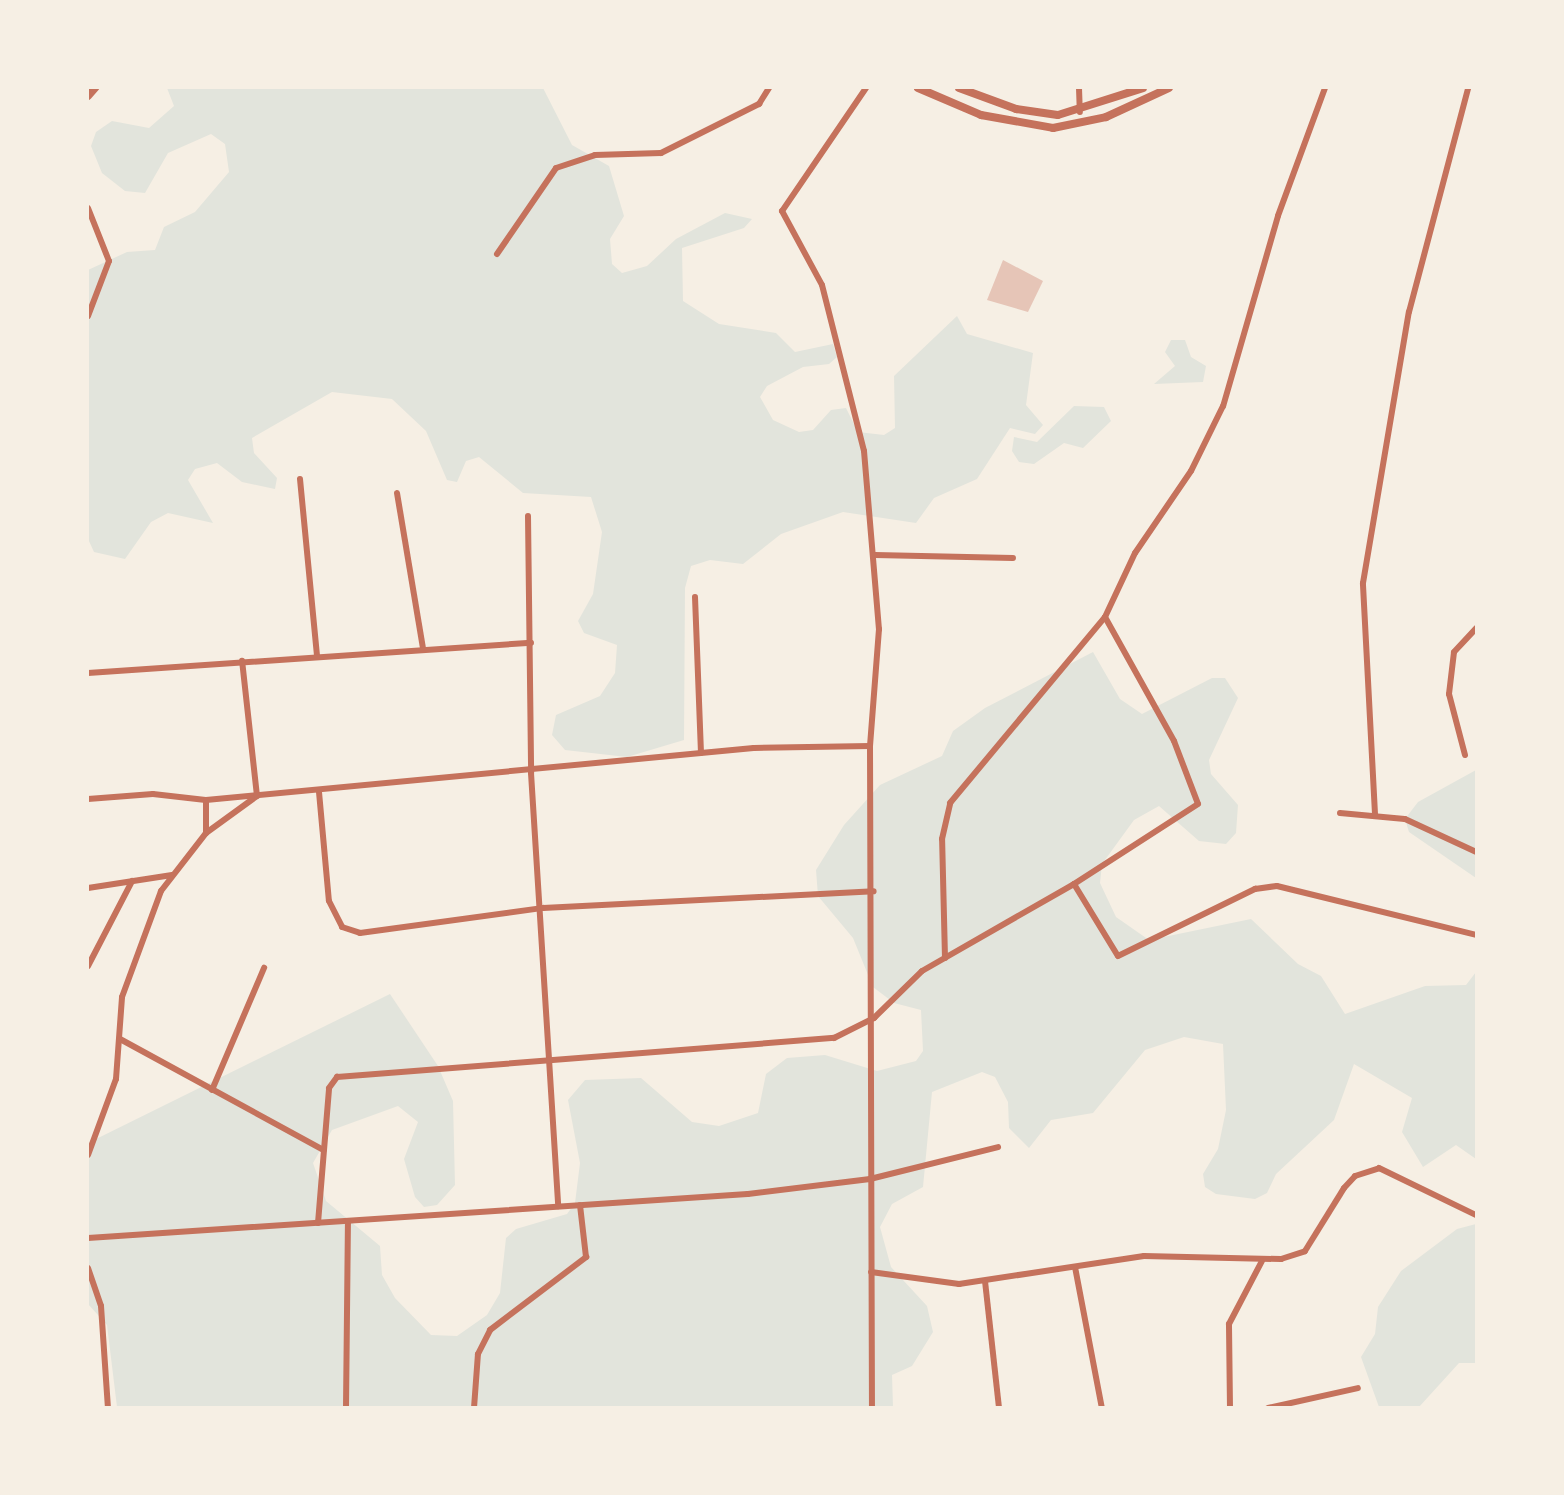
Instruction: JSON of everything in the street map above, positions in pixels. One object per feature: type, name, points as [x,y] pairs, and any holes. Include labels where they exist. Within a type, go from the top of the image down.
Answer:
[{"type":"street","points":[[88,96],[95,88]]},
{"type":"street","points":[[497,254],[556,168],[595,155],[661,153],[759,104],[769,88]]},
{"type":"street","points":[[866,88],[782,211],[822,285],[864,451],[875,555],[879,673],[870,747],[874,891],[870,1179],[872,1408]]},
{"type":"street","points":[[918,88],[981,115],[1053,128],[1105,117],[1168,88]]},
{"type":"street","points":[[959,88],[1016,109],[1080,113],[1143,88]]},
{"type":"street","points":[[1079,88],[1080,113]]},
{"type":"street","points":[[945,958],[942,839],[950,803],[1105,617],[1135,553],[1191,471],[1223,406],[1278,216],[1325,88]]},
{"type":"street","points":[[1375,814],[1363,583],[1409,312],[1468,88]]},
{"type":"street","points":[[88,208],[109,261],[88,316]]},
{"type":"street","points":[[300,479],[317,655]]},
{"type":"street","points":[[397,494],[423,648]]},
{"type":"street","points":[[528,516],[531,773],[543,908],[558,1206]]},
{"type":"street","points":[[875,555],[1013,558]]},
{"type":"street","points":[[695,597],[701,754]]},
{"type":"street","points":[[318,1223],[329,1088],[337,1077],[834,1038],[874,1018],[901,988],[945,958],[1074,884],[1198,804],[1174,741],[1105,617]]},
{"type":"street","points":[[1465,755],[1449,694],[1454,652],[1476,628]]},
{"type":"street","points":[[88,673],[317,655],[531,643]]},
{"type":"street","points":[[242,661],[257,796]]},
{"type":"street","points":[[88,799],[153,794],[206,800],[531,773],[701,754],[870,747]]},
{"type":"street","points":[[318,792],[329,901],[342,927],[360,933],[543,908],[874,891]]},
{"type":"street","points":[[88,1155],[116,1079],[130,972],[172,875],[206,833],[257,796]]},
{"type":"street","points":[[206,800],[206,833]]},
{"type":"street","points":[[1340,813],[1375,814],[1405,819],[1476,852]]},
{"type":"street","points":[[88,888],[172,875]]},
{"type":"street","points":[[88,965],[132,881]]},
{"type":"street","points":[[1074,884],[1118,956],[1255,889],[1277,886],[1476,935]]},
{"type":"street","points":[[212,1090],[264,968]]},
{"type":"street","points":[[120,1040],[324,1150]]},
{"type":"street","points":[[88,1238],[580,1205],[870,1179],[998,1147]]},
{"type":"street","points":[[871,1272],[946,1283],[985,1281],[1075,1267],[1192,1254],[1262,1261],[1305,1251],[1344,1188],[1368,1169],[1392,1171],[1476,1215]]},
{"type":"street","points":[[474,1408],[478,1354],[490,1330],[586,1257],[580,1205]]},
{"type":"street","points":[[346,1408],[348,1221]]},
{"type":"street","points":[[1230,1408],[1229,1324],[1262,1261]]},
{"type":"street","points":[[1075,1267],[1102,1408]]},
{"type":"street","points":[[88,1268],[101,1306],[108,1408]]},
{"type":"street","points":[[985,1281],[999,1408]]},
{"type":"street","points":[[1268,1408],[1358,1388]]},
{"type":"shaded area","points":[[167,88],[543,88],[572,145],[609,166],[624,216],[610,239],[612,264],[622,273],[647,266],[676,239],[725,213],[752,219],[744,228],[682,248],[683,301],[719,324],[776,333],[795,352],[833,344],[837,357],[829,364],[803,367],[767,386],[760,397],[773,420],[799,432],[813,430],[831,410],[846,408],[858,432],[884,435],[895,428],[894,376],[957,316],[967,334],[1033,353],[1026,405],[1043,425],[1035,434],[1010,428],[977,479],[934,498],[916,523],[843,512],[781,534],[743,564],[710,560],[691,566],[685,588],[684,740],[627,757],[565,750],[552,735],[556,715],[600,696],[615,673],[617,645],[584,633],[578,621],[593,594],[602,532],[591,497],[523,493],[479,457],[466,461],[457,482],[447,480],[426,431],[392,399],[332,392],[252,438],[254,453],[277,478],[275,489],[242,482],[217,463],[195,469],[188,480],[213,523],[168,513],[151,522],[125,559],[94,552],[88,539],[88,270],[127,252],[155,250],[164,227],[195,212],[229,172],[225,144],[211,134],[168,153],[145,193],[125,191],[102,173],[91,146],[96,132],[112,121],[149,128],[174,106]]},
{"type":"shaded area","points":[[1171,340],[1185,340],[1191,357],[1206,366],[1203,382],[1154,384],[1175,366],[1165,352]]},
{"type":"shaded area","points":[[1074,406],[1104,407],[1111,421],[1083,448],[1064,443],[1034,464],[1019,462],[1012,451],[1014,437],[1037,442]]},
{"type":"shaded area","points":[[1093,652],[1120,699],[1142,714],[1212,678],[1225,678],[1238,698],[1209,760],[1211,774],[1238,805],[1236,833],[1226,844],[1199,841],[1159,806],[1134,820],[1102,864],[1100,883],[1116,917],[1149,940],[1251,919],[1298,964],[1321,976],[1345,1014],[1425,986],[1466,985],[1476,972],[1476,1159],[1456,1145],[1423,1167],[1402,1132],[1412,1098],[1354,1064],[1334,1120],[1276,1174],[1267,1193],[1255,1199],[1216,1194],[1205,1187],[1203,1174],[1218,1149],[1226,1110],[1223,1044],[1184,1037],[1145,1050],[1093,1113],[1051,1120],[1029,1148],[1009,1128],[1008,1102],[995,1077],[982,1072],[932,1092],[923,1187],[892,1204],[880,1227],[891,1267],[927,1306],[933,1332],[912,1366],[892,1375],[893,1407],[117,1407],[107,1325],[88,1304],[88,1143],[390,994],[438,1066],[453,1101],[455,1185],[437,1205],[424,1207],[415,1197],[404,1159],[418,1122],[398,1106],[332,1130],[313,1163],[326,1201],[380,1246],[382,1275],[395,1298],[431,1335],[457,1336],[487,1315],[500,1293],[506,1238],[516,1229],[567,1214],[575,1203],[580,1163],[568,1100],[585,1080],[641,1078],[692,1122],[719,1126],[758,1113],[766,1074],[787,1058],[825,1055],[877,1071],[916,1061],[923,1051],[921,1010],[894,1003],[873,987],[853,938],[818,896],[816,870],[844,825],[880,785],[942,756],[953,731],[985,708]]},
{"type":"shaded area","points":[[1476,770],[1476,878],[1409,832],[1405,819],[1418,802]]},
{"type":"shaded area","points":[[1476,1224],[1476,1363],[1459,1363],[1419,1407],[1379,1407],[1361,1357],[1375,1334],[1378,1307],[1401,1271],[1457,1229]]},
{"type":"building","points":[[1003,260],[1043,281],[1028,312],[987,300]]}]
